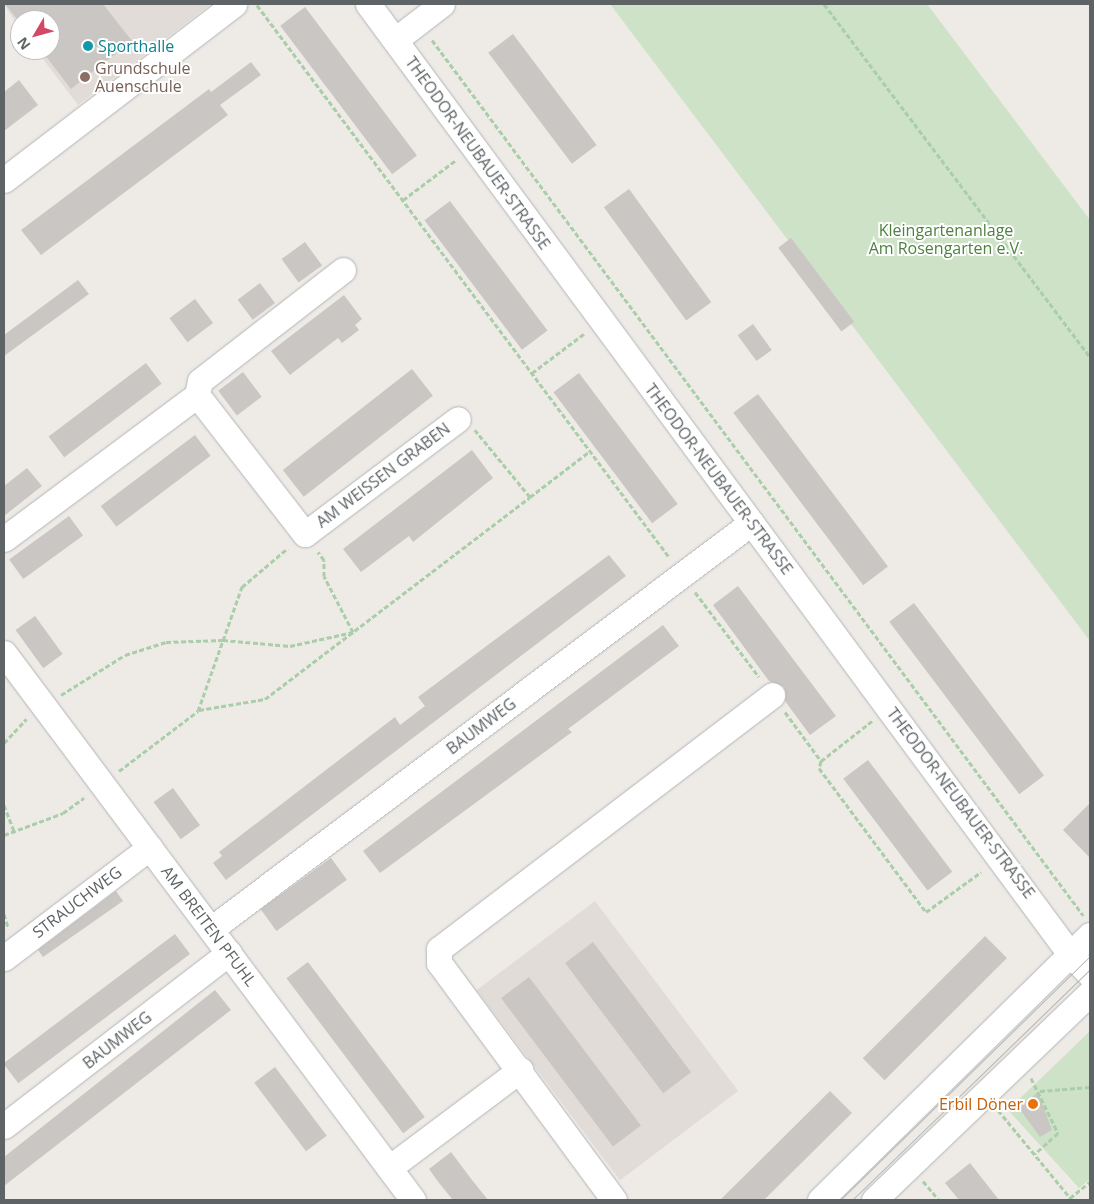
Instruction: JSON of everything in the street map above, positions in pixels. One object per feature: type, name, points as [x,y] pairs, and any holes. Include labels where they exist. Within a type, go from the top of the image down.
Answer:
[{"type":"street","points":[[4,180],[234,4]]},
{"type":"street","name":"THEODOR-NEUBAUER-STRASSE","points":[[368,4],[750,523],[1002,857],[1070,954],[1090,975]]},
{"type":"street","points":[[395,40],[442,4]]},
{"type":"street","points":[[4,539],[197,395],[200,381],[343,270]]},
{"type":"street","name":"AM WEISSEN GRABEN","points":[[197,395],[305,534],[458,418]]},
{"type":"street","name":"BAUMWEG","points":[[212,929],[750,523]]},
{"type":"street","name":"AM BREITEN PFUHL","points":[[6,661],[42,702],[413,1200]]},
{"type":"street","points":[[614,1200],[520,1070],[439,963],[439,949],[772,695]]},
{"type":"street","name":"STRAUCHWEG","points":[[4,958],[150,847]]},
{"type":"street","points":[[820,1200],[1090,934]]},
{"type":"street","name":"BAUMWEG","points":[[4,1126],[229,953]]},
{"type":"street","points":[[874,1200],[1090,993]]},
{"type":"street","points":[[389,1168],[520,1070]]},
{"type":"path","points":[[256,4],[821,761]]},
{"type":"path","points":[[824,4],[1090,357]]},
{"type":"path","points":[[418,21],[498,132],[1090,923]]},
{"type":"path","points":[[403,200],[473,146],[498,132]]},
{"type":"path","points":[[532,373],[586,332]]},
{"type":"path","points":[[458,418],[473,428],[530,497]]},
{"type":"path","points":[[4,834],[64,813],[198,710],[265,699],[590,451]]},
{"type":"path","points":[[198,710],[242,587],[305,534],[324,560],[324,576],[353,632]]},
{"type":"path","points":[[4,743],[42,702],[57,698],[125,655],[166,642],[223,640],[290,646],[353,632]]},
{"type":"path","points":[[890,707],[821,761],[819,768],[926,912],[1002,857]]},
{"type":"path","points":[[4,805],[14,831]]},
{"type":"path","points":[[1019,1060],[1040,1091],[1058,1133],[1035,1154]]},
{"type":"path","points":[[1040,1091],[1090,1087]]},
{"type":"path","points":[[984,1093],[1072,1199],[1090,1182]]},
{"type":"shaded area","name":"Grundschule Auenschule","points":[[4,4],[211,4],[78,105],[44,60],[60,60],[60,10],[10,10],[10,13]]},
{"type":"shaded area","points":[[595,901],[738,1091],[620,1180],[477,990]]},
{"type":"green space","name":"Kleingartenanlage Am Rosengarten e.V.","points":[[610,4],[927,4],[1090,220],[1090,641]]},
{"type":"green space","points":[[1090,1031],[1090,1179],[1079,1188],[1008,1110]]},
{"type":"building","name":"Sporthalle","points":[[5,4],[103,4],[132,41],[71,89],[49,60],[60,60],[60,10],[10,10]]},
{"type":"building","points":[[305,7],[417,156],[392,174],[280,26]]},
{"type":"building","points":[[513,34],[597,145],[572,164],[488,53]]},
{"type":"building","points":[[251,62],[261,75],[220,105],[228,115],[41,255],[21,230],[209,89],[211,92]]},
{"type":"building","points":[[19,80],[38,105],[4,131],[4,92]]},
{"type":"building","points":[[629,189],[711,302],[686,320],[604,207]]},
{"type":"building","points":[[450,201],[547,330],[522,350],[424,220]]},
{"type":"building","points":[[791,238],[854,322],[841,331],[778,248]]},
{"type":"building","points":[[305,242],[322,265],[299,283],[282,259]]},
{"type":"building","points":[[78,280],[89,294],[4,356],[4,335]]},
{"type":"building","points":[[260,283],[275,303],[253,320],[238,300]]},
{"type":"building","points":[[344,295],[362,319],[355,325],[359,330],[342,343],[338,338],[290,375],[271,351]]},
{"type":"building","points":[[195,299],[213,323],[187,342],[169,318]]},
{"type":"building","points":[[753,324],[772,350],[756,361],[738,335]]},
{"type":"building","points":[[146,363],[162,384],[64,457],[49,436]]},
{"type":"building","points":[[412,369],[433,396],[304,497],[283,470]]},
{"type":"building","points":[[243,372],[262,397],[237,415],[218,391]]},
{"type":"building","points":[[579,373],[678,504],[652,523],[553,392]]},
{"type":"building","points":[[758,394],[888,567],[863,585],[733,413]]},
{"type":"building","points":[[195,435],[211,456],[116,527],[101,506]]},
{"type":"building","points":[[472,450],[493,478],[413,542],[409,536],[361,572],[343,549]]},
{"type":"building","points":[[27,468],[42,486],[4,516],[4,486]]},
{"type":"building","points":[[69,516],[83,535],[23,579],[9,559]]},
{"type":"building","points":[[609,555],[626,576],[226,880],[213,863],[222,856],[219,852],[395,717],[400,725],[425,706],[418,697]]},
{"type":"building","points":[[738,586],[836,716],[810,735],[785,701],[784,687],[769,681],[713,605]]},
{"type":"building","points":[[914,603],[1044,776],[1019,794],[889,622]]},
{"type":"building","points":[[35,616],[63,654],[43,668],[16,630]]},
{"type":"building","points":[[663,625],[679,646],[568,729],[572,732],[380,873],[363,851]]},
{"type":"building","points":[[868,760],[952,872],[927,890],[843,779]]},
{"type":"building","points":[[173,788],[200,825],[181,839],[154,802]]},
{"type":"building","points":[[1090,803],[1090,858],[1063,830]]},
{"type":"building","points":[[331,858],[347,880],[276,931],[261,909]]},
{"type":"building","points":[[116,891],[123,901],[43,957],[38,950]]},
{"type":"building","points":[[175,934],[190,954],[18,1083],[4,1063]]},
{"type":"building","points":[[985,936],[1007,958],[885,1080],[863,1058]]},
{"type":"building","points":[[593,942],[691,1072],[663,1093],[565,963]]},
{"type":"building","points":[[308,962],[425,1117],[403,1133],[286,978]]},
{"type":"building","points":[[529,977],[641,1126],[613,1147],[501,998]]},
{"type":"building","points":[[215,990],[231,1010],[4,1186],[4,1157]]},
{"type":"building","points":[[275,1067],[327,1136],[306,1151],[254,1083]]},
{"type":"building","points":[[830,1091],[852,1113],[764,1200],[720,1200]]},
{"type":"building","points":[[1038,1092],[1052,1130],[1040,1137],[1019,1108]]},
{"type":"building","points":[[451,1152],[488,1200],[453,1200],[439,1183],[429,1169]]},
{"type":"building","points":[[970,1163],[999,1200],[959,1200],[945,1183]]},
{"type":"tram line","points":[[840,1200],[1090,956]]},
{"type":"tram line","points":[[852,1200],[1090,969]]},
{"type":"place","name":"Sporthalle","points":[[88,46]]},
{"type":"place","name":"Grundschule Auenschule","points":[[85,77]]},
{"type":"place","name":"Erbil Döner","points":[[1033,1104]]}]
